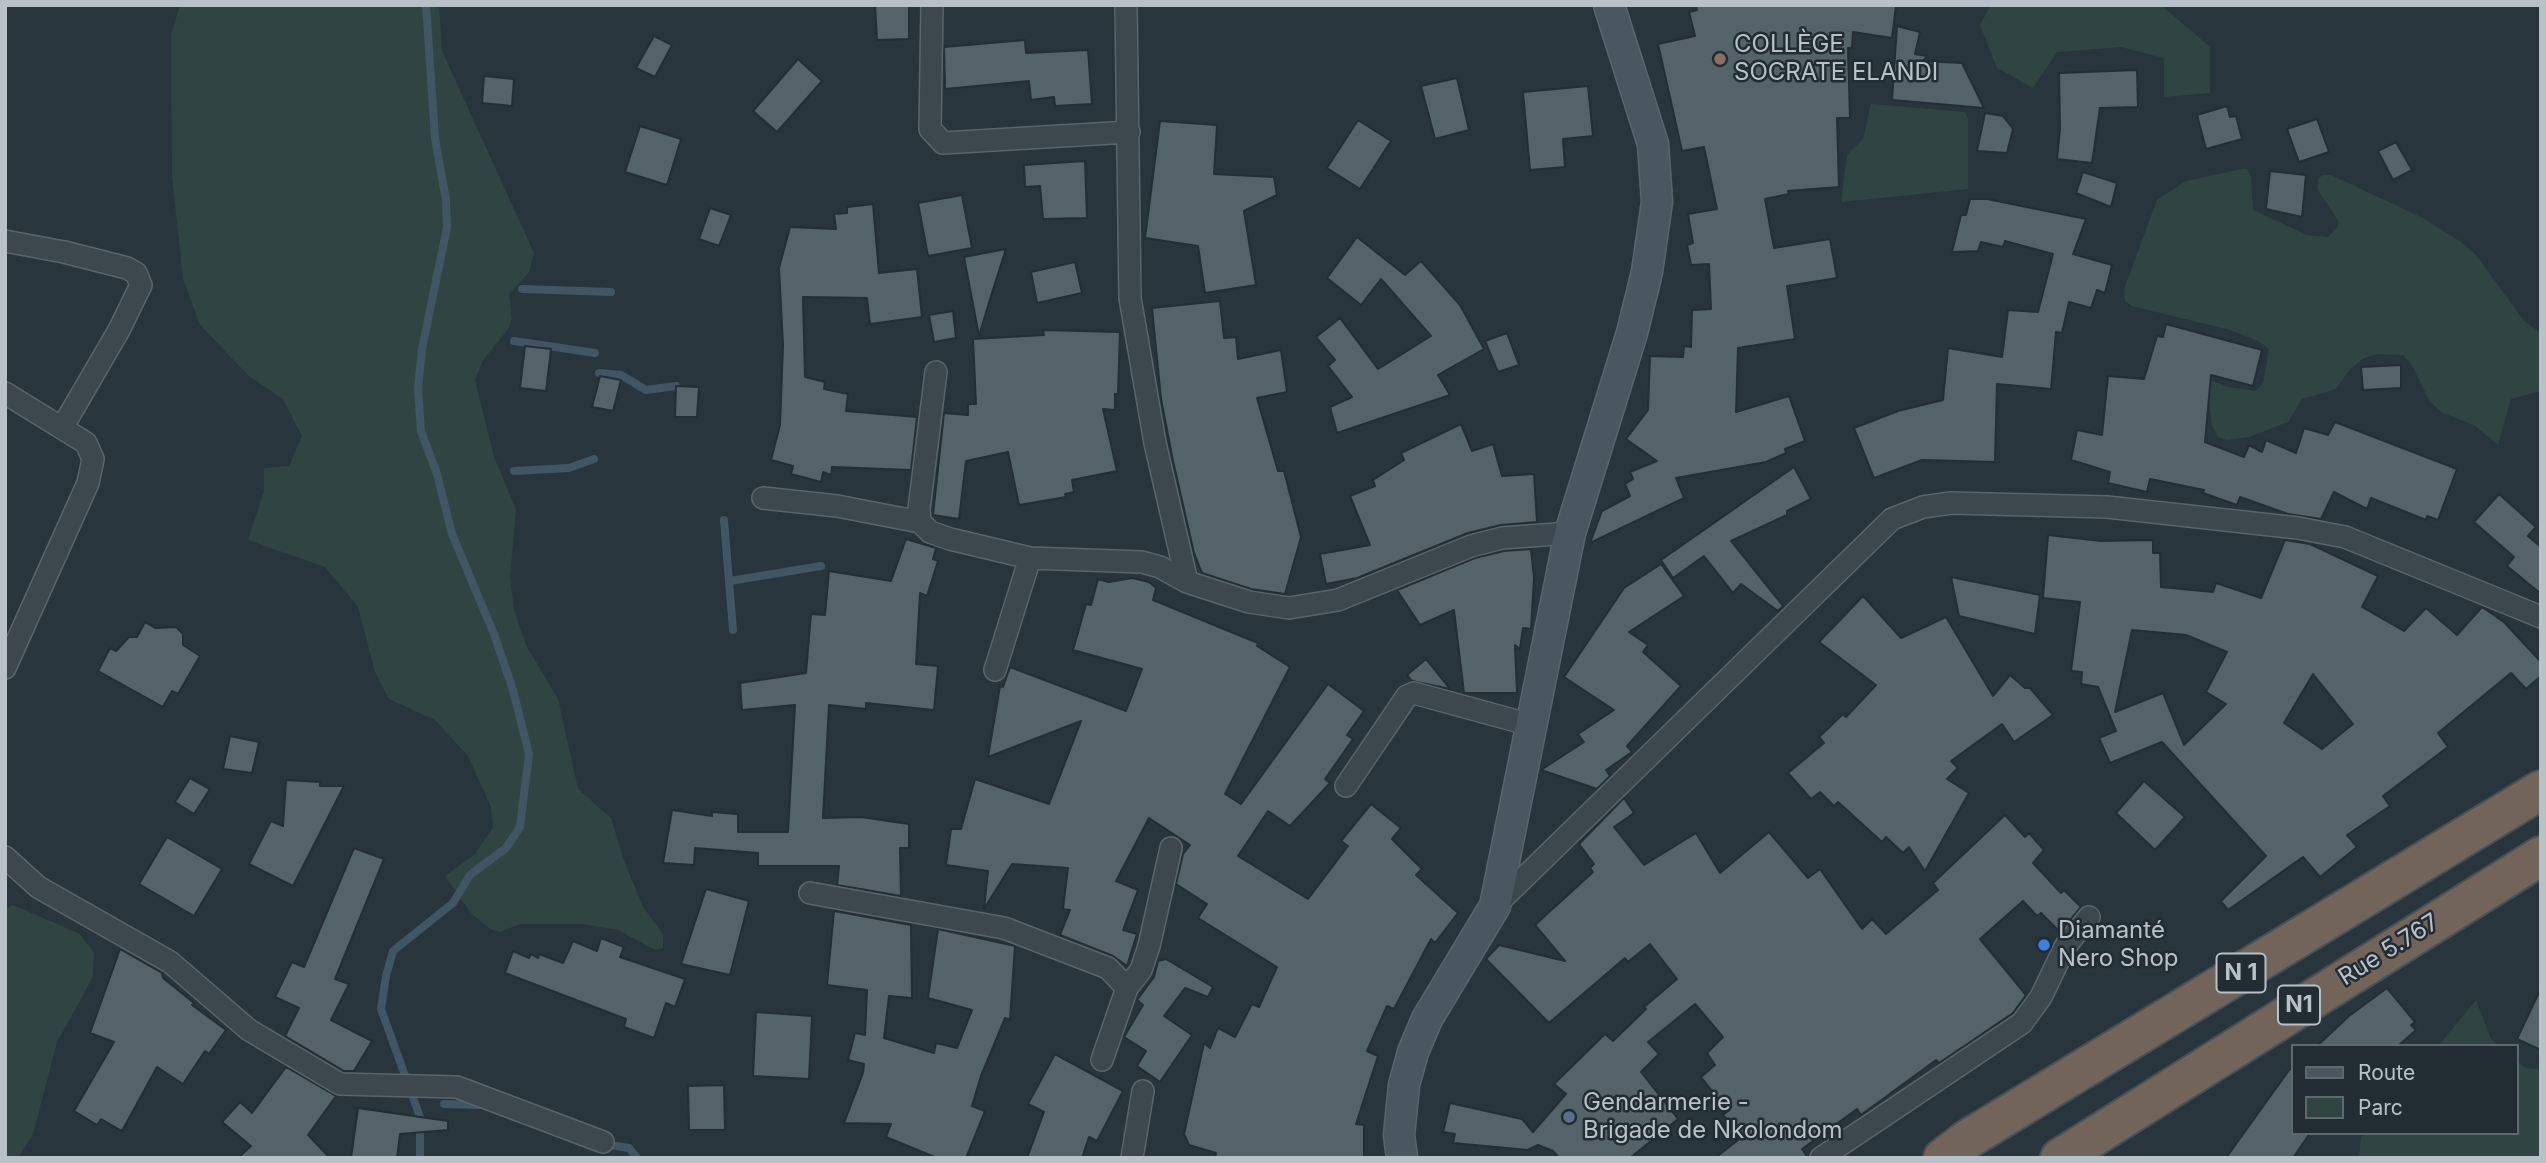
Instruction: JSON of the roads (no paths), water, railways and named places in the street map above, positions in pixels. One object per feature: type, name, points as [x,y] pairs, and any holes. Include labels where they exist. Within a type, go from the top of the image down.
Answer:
[{"type":"highway","name":"N 1","points":[[1943,1158],[1968,1139],[2541,790]]},
{"type":"highway","name":"Rue 5.767","points":[[2060,1158],[2258,1031],[2541,856]]},
{"type":"main road","points":[[1402,1158],[1399,1135],[1404,1085],[1413,1052],[1427,1018],[1495,906],[1570,533],[1632,334],[1647,272],[1657,202],[1653,144],[1609,5]]},
{"type":"street","points":[[932,5],[930,129],[943,142],[953,144],[1129,132]]},
{"type":"street","points":[[1126,5],[1130,298],[1155,443],[1187,582]]},
{"type":"street","points":[[5,241],[127,268],[136,273],[141,285],[119,330],[62,428]]},
{"type":"street","points":[[920,522],[919,509],[936,372]]},
{"type":"street","points":[[5,393],[86,443],[93,458],[91,471],[5,668]]},
{"type":"street","points":[[763,498],[837,506],[920,522],[930,532],[950,540],[1030,558],[1142,562],[1160,567],[1187,582],[1249,602],[1289,608],[1338,600],[1471,546],[1502,538],[1570,533]]},
{"type":"street","points":[[1495,906],[1892,519],[1923,507],[1951,503],[2107,507],[2298,528],[2346,537],[2541,617]]},
{"type":"street","points":[[995,670],[1030,558]]},
{"type":"street","points":[[1346,786],[1407,696],[1414,693],[1531,725]]},
{"type":"street","points":[[1102,1060],[1127,988],[1141,970],[1149,946],[1171,848]]},
{"type":"street","points":[[5,857],[38,887],[170,962],[249,1030],[340,1084],[440,1085],[475,1092],[603,1142]]},
{"type":"street","points":[[810,894],[1004,928],[1108,968],[1127,988]]},
{"type":"street","points":[[1821,1158],[2022,1023],[2041,997],[2065,947],[2089,917]]},
{"type":"street","points":[[1132,1158],[1143,1091]]},
{"type":"waterway","points":[[420,1158],[420,1117],[381,1009],[386,976],[393,951],[453,903],[470,875],[506,848],[520,827],[529,754],[513,690],[494,634],[452,534],[437,474],[421,431],[418,389],[422,349],[447,227],[446,200],[435,138],[426,5]]},
{"type":"waterway","points":[[522,289],[611,292]]},
{"type":"waterway","points":[[514,341],[595,353]]},
{"type":"waterway","points":[[599,373],[621,375],[646,390],[676,386]]},
{"type":"waterway","points":[[514,471],[569,468],[594,459]]},
{"type":"waterway","points":[[724,520],[733,630]]},
{"type":"waterway","points":[[730,581],[821,566]]},
{"type":"waterway","points":[[444,1104],[479,1105]]},
{"type":"waterway","points":[[603,1144],[629,1148],[637,1158]]},
{"type":"place","name":"COLLÈGE SOCRATE ELANDI","points":[[1720,59]]},
{"type":"place","name":"Diamanté Nero Shop","points":[[2044,945]]},
{"type":"place","name":"Gendarmerie - Brigade de Nkolondom","points":[[1569,1117]]}]
